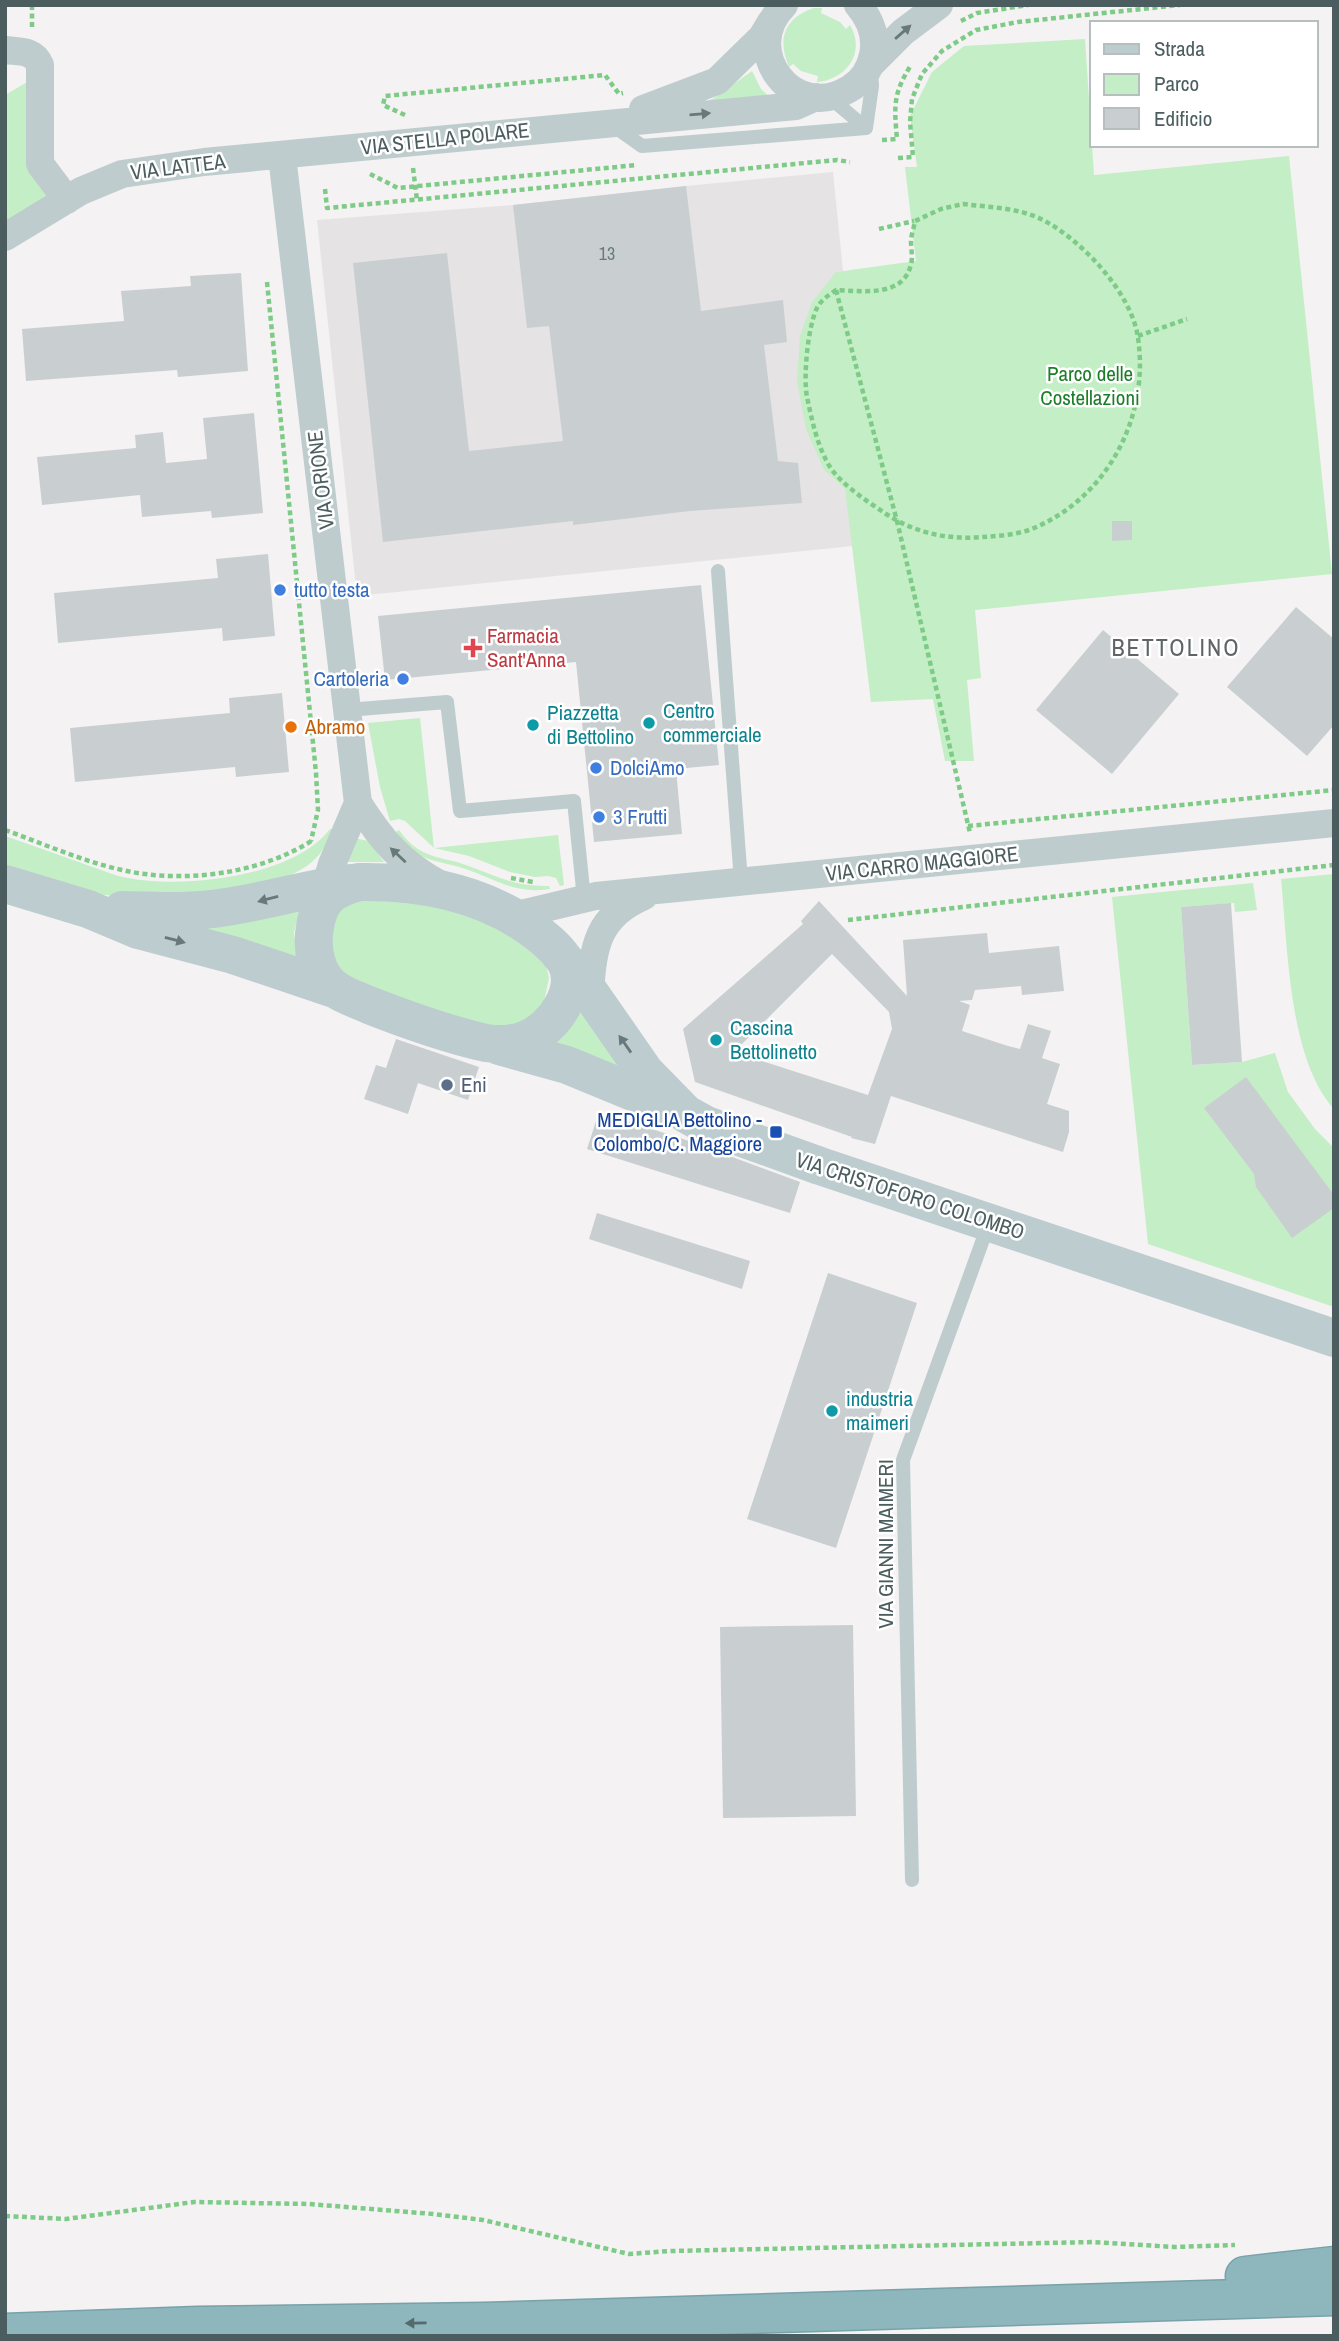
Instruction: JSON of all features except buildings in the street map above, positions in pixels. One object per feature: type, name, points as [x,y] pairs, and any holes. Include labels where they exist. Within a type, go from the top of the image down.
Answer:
[{"type":"highway","points":[[484,2322],[645,2302],[756,2293],[1084,2286],[1240,2276],[1334,2266]]},
{"type":"highway","points":[[5,2333],[198,2326],[484,2322],[1334,2296]]},
{"type":"main road","name":"VIA CRISTOFORO COLOMBO","points":[[334,892],[401,883],[453,891],[475,898],[512,916],[549,942],[578,972],[645,1072],[685,1115],[733,1136],[1334,1338]]},
{"type":"main road","points":[[5,884],[88,909],[138,930],[233,955],[345,994],[497,1054],[547,1058],[590,1073],[685,1115]]},
{"type":"main road","points":[[88,909],[195,911],[334,892]]},
{"type":"main road","points":[[334,892],[313,936],[317,963],[323,976],[345,994]]},
{"type":"main road","points":[[497,1054],[514,1043],[536,1035],[560,1010],[578,972]]},
{"type":"street","points":[[858,5],[866,14],[873,30],[875,47],[871,64]]},
{"type":"street","points":[[871,64],[903,32],[939,5]]},
{"type":"street","points":[[780,9],[770,25],[767,39],[772,66],[790,88],[802,94],[823,97]]},
{"type":"street","name":"VIA STELLA POLARE","points":[[608,122],[717,81],[762,37],[780,9]]},
{"type":"street","points":[[5,50],[31,53],[37,57],[41,74],[40,164],[67,200]]},
{"type":"street","name":"VIA STELLA POLARE","points":[[282,156],[608,122],[796,106],[853,87],[862,79],[871,64]]},
{"type":"street","name":"VIA LATTEA","points":[[5,237],[81,191],[122,174],[204,162],[282,156]]},
{"type":"street","name":"VIA ORIONE","points":[[282,156],[358,803]]},
{"type":"street","points":[[334,892],[348,829],[358,803]]},
{"type":"street","points":[[358,803],[380,838],[415,871],[453,891]]},
{"type":"street","name":"VIA CARRO MAGGIORE","points":[[512,916],[584,898],[1334,823]]},
{"type":"street","points":[[578,972],[618,909],[654,891]]},
{"type":"lane","points":[[866,128],[872,86],[871,64]]},
{"type":"lane","points":[[823,97],[866,128]]},
{"type":"lane","points":[[608,122],[642,146],[866,128]]},
{"type":"lane","points":[[718,571],[741,882]]},
{"type":"lane","points":[[348,710],[447,702],[460,811],[574,801],[584,898]]},
{"type":"lane","points":[[345,994],[384,1015],[397,1033]]},
{"type":"lane","name":"VIA GIANNI MAIMERI","points":[[912,1880],[903,1460],[989,1222]]},
{"type":"path","points":[[898,158],[913,157],[910,122],[912,99],[922,74],[942,51],[976,30],[1018,22],[1180,5]]},
{"type":"path","points":[[407,122],[407,116],[383,105],[385,96],[605,75],[619,93],[630,93]]},
{"type":"path","points":[[325,189],[327,208],[837,160],[850,162]]},
{"type":"path","points":[[412,161],[417,200]]},
{"type":"path","points":[[879,229],[915,221],[941,209],[963,204],[1040,218],[1077,243],[1107,273],[1125,304],[1138,336],[1140,368],[1127,434],[1115,458],[1097,483],[1075,504],[1053,519],[1027,531],[1001,536],[949,537],[897,521],[859,495],[830,467],[814,430],[806,391],[805,359],[816,309],[836,290],[892,288],[906,276],[911,265],[911,240],[915,221]]},
{"type":"path","points":[[267,280],[317,773],[318,810],[310,841]]},
{"type":"path","points":[[836,290],[897,521],[976,859]]},
{"type":"path","points":[[1138,336],[1187,319]]},
{"type":"path","points":[[968,826],[1334,790]]},
{"type":"path","points":[[5,831],[110,867],[162,876],[207,874],[250,867],[271,861],[330,828],[342,826],[348,829]]},
{"type":"path","points":[[848,920],[1334,866]]},
{"type":"path","points":[[503,876],[546,885],[551,908]]},
{"type":"path","points":[[5,2216],[66,2219],[194,2202],[309,2204],[483,2220],[629,2254],[670,2250],[1093,2242],[1174,2247],[1244,2245]]},
{"type":"shaded area","points":[[833,172],[843,271],[836,272],[824,470],[845,489],[853,546],[357,596],[317,220],[513,205]]},
{"type":"green space","points":[[822,8],[821,13],[840,22],[846,29],[850,25],[856,45],[851,62],[845,70],[828,80],[817,82],[818,76],[801,71],[793,64],[789,67],[784,47],[786,31],[790,24],[804,12]]},
{"type":"green space","name":"Parco delle Costellazioni","points":[[1085,39],[1090,147],[1092,147],[1094,175],[1289,156],[1332,574],[975,610],[981,678],[967,680],[974,761],[945,761],[933,699],[871,702],[845,489],[824,470],[806,429],[797,381],[800,336],[812,302],[836,272],[916,261],[905,167],[917,167],[910,116],[932,72],[964,46]]},
{"type":"green space","points":[[752,71],[761,89],[775,102],[689,110],[714,98]]},
{"type":"green space","points":[[41,74],[40,164],[67,200],[5,237],[5,95]]},
{"type":"green space","points":[[420,718],[434,848],[405,821],[390,821],[380,787],[368,723]]},
{"type":"green space","points":[[330,829],[334,829],[320,854],[296,872],[247,888],[218,892],[161,897],[115,896],[73,889],[5,871],[5,836],[123,877],[178,882],[207,880],[236,876],[291,858],[313,845]]},
{"type":"green space","points":[[399,830],[412,845],[438,858],[513,882],[549,886],[550,889],[518,888],[425,858],[406,845],[396,832]]},
{"type":"green space","points":[[558,835],[564,885],[560,886],[556,878],[510,872],[469,856],[434,848]]},
{"type":"green space","points":[[353,838],[369,841],[384,862],[342,862]]},
{"type":"green space","points":[[1334,874],[1334,1109],[1319,1087],[1307,1061],[1299,1031],[1289,968],[1281,879]]},
{"type":"green space","points":[[1253,883],[1257,910],[1235,912],[1234,903],[1181,907],[1192,1065],[1242,1062],[1275,1053],[1288,1092],[1315,1129],[1334,1148],[1334,1307],[1148,1244],[1112,897]]},
{"type":"green space","points":[[392,894],[496,922],[546,965],[549,978],[544,1002],[525,1021],[495,1026],[444,1016],[342,973],[329,954],[333,917],[341,905]]},
{"type":"green space","points":[[302,904],[294,932],[297,960],[188,928]]},
{"type":"green space","points":[[578,1003],[632,1071],[552,1045]]},
{"type":"place","name":"tutto testa","points":[[280,590]]},
{"type":"place","name":"Farmacia Sant'Anna","points":[[473,648]]},
{"type":"place","name":"Cartoleria","points":[[403,679]]},
{"type":"place","name":"Centro commerciale","points":[[649,723]]},
{"type":"place","name":"Piazzetta di Bettolino","points":[[533,725]]},
{"type":"place","name":"Abramo","points":[[291,727]]},
{"type":"place","name":"DolciAmo","points":[[596,768]]},
{"type":"place","name":"3 Frutti","points":[[599,817]]},
{"type":"place","name":"Cascina Bettolinetto","points":[[716,1040]]},
{"type":"place","name":"Eni","points":[[447,1085]]},
{"type":"place","name":"MEDIGLIA Bettolino - Colombo/C. Maggiore","points":[[776,1132]]},
{"type":"place","name":"industria maimeri","points":[[832,1411]]},
{"type":"district","name":"BETTOLINO","points":[[1176,648]]}]
